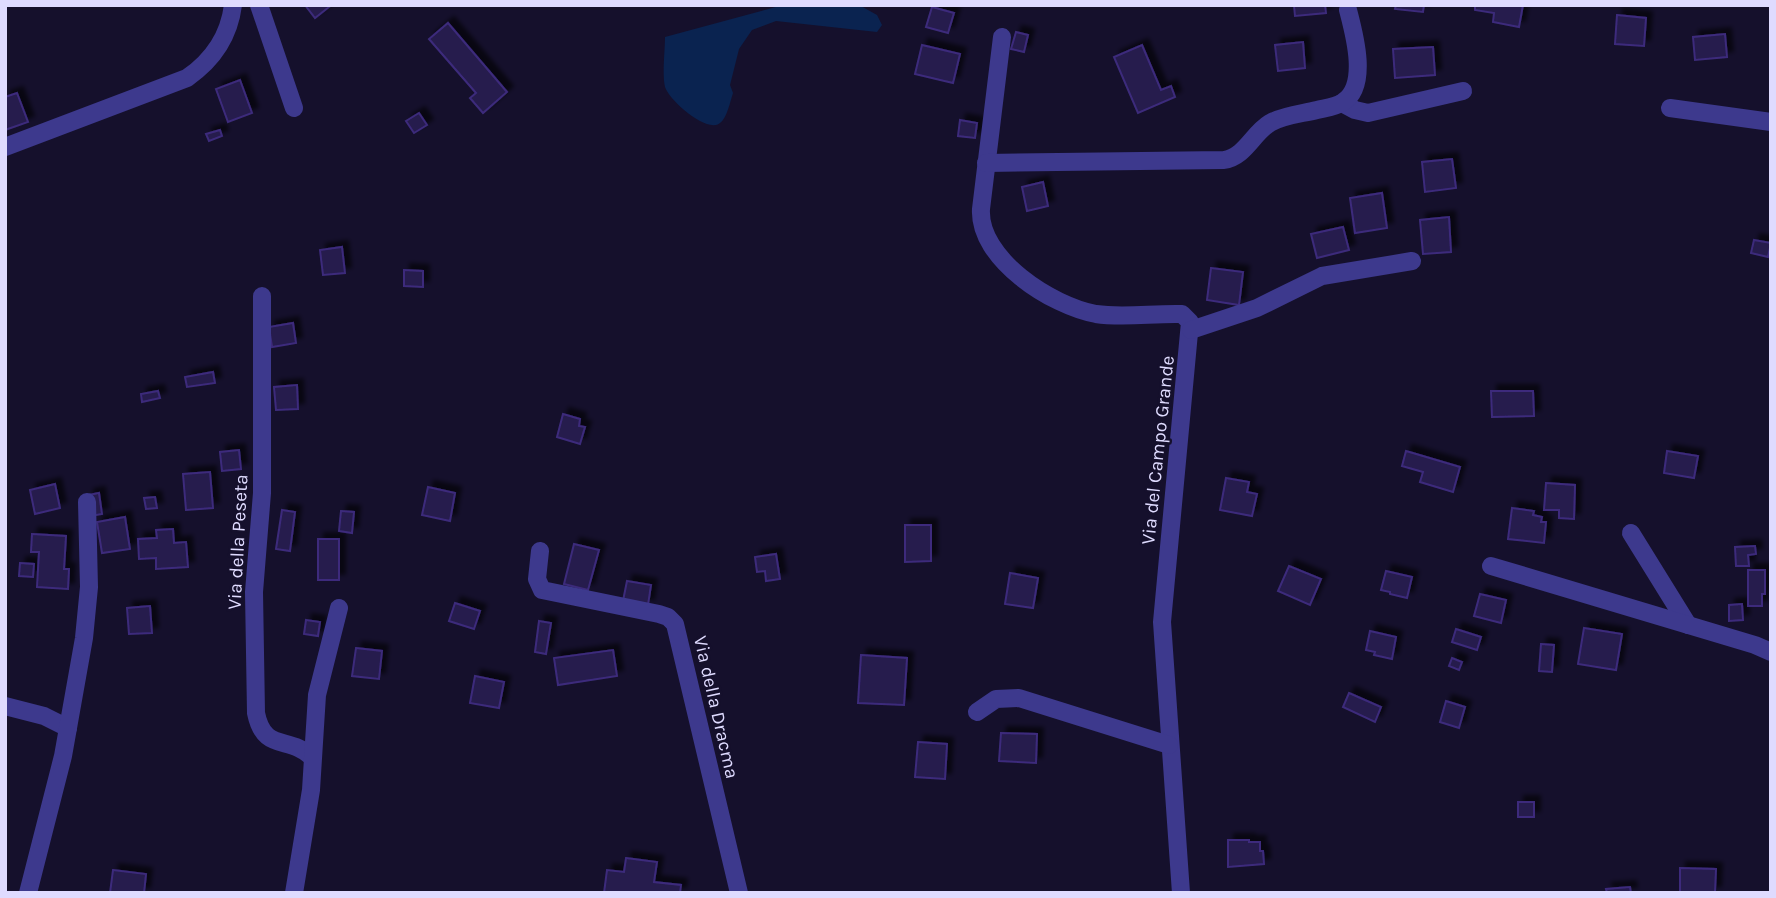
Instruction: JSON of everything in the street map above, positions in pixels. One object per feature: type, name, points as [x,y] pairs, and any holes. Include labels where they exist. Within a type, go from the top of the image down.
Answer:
[{"type":"street","points":[[5,147],[187,78],[206,64],[219,47],[230,21],[233,5]]},
{"type":"street","points":[[259,5],[294,108]]},
{"type":"street","points":[[986,163],[1224,160],[1239,155],[1255,136],[1273,122],[1342,103],[1353,89],[1357,51],[1348,9]]},
{"type":"street","points":[[1002,37],[981,209],[982,229],[997,253],[1026,280],[1050,296],[1077,310],[1101,315],[1182,314],[1188,318],[1191,330],[1257,308],[1322,276],[1412,261]]},
{"type":"street","points":[[1342,103],[1368,113],[1463,91]]},
{"type":"street","points":[[1670,108],[1771,122]]},
{"type":"street","name":"Via della Peseta","points":[[262,296],[262,493],[254,585],[256,713],[265,736],[300,748],[312,757]]},
{"type":"street","name":"Via del Campo Grande","points":[[1181,893],[1162,615],[1191,330]]},
{"type":"street","points":[[28,893],[68,728],[87,612],[87,502]]},
{"type":"street","points":[[1631,533],[1688,625]]},
{"type":"street","name":"Via della Dracma","points":[[540,551],[537,579],[542,590],[659,614],[675,624],[739,893]]},
{"type":"street","points":[[1490,566],[1771,652]]},
{"type":"street","points":[[294,893],[311,790],[317,695],[338,608]]},
{"type":"street","points":[[977,712],[996,699],[1018,698],[1169,745]]},
{"type":"street","points":[[5,706],[44,716],[68,728]]},
{"type":"water","points":[[783,5],[859,5],[877,15],[882,25],[877,32],[776,21],[752,30],[739,49],[730,85],[733,93],[720,123],[706,124],[673,100],[664,82],[665,37]]},
{"type":"building","points":[[305,5],[327,5],[329,7],[315,18]]},
{"type":"building","points":[[1294,5],[1325,5],[1326,13],[1295,16]]},
{"type":"building","points":[[1396,5],[1424,5],[1423,12],[1395,9]]},
{"type":"building","points":[[1475,5],[1523,5],[1519,27],[1493,22],[1494,13],[1475,10]]},
{"type":"building","points":[[932,7],[954,13],[948,33],[926,27]]},
{"type":"building","points":[[1617,15],[1646,18],[1644,46],[1615,44]]},
{"type":"building","points":[[448,23],[507,92],[483,113],[470,98],[476,93],[429,39]]},
{"type":"building","points":[[1016,32],[1028,35],[1024,52],[1011,49]]},
{"type":"building","points":[[1725,34],[1727,57],[1695,60],[1693,37]]},
{"type":"building","points":[[1303,42],[1305,68],[1278,71],[1275,45]]},
{"type":"building","points":[[922,45],[960,54],[953,83],[915,74]]},
{"type":"building","points":[[1142,45],[1161,90],[1171,86],[1175,97],[1138,113],[1114,57]]},
{"type":"building","points":[[1433,47],[1435,75],[1395,78],[1393,49]]},
{"type":"building","points":[[240,80],[252,113],[228,122],[216,89]]},
{"type":"building","points":[[17,93],[28,122],[5,130],[5,97]]},
{"type":"building","points":[[419,113],[427,125],[414,133],[406,121]]},
{"type":"building","points":[[960,120],[977,123],[975,138],[958,136]]},
{"type":"building","points":[[220,130],[222,136],[209,141],[206,134]]},
{"type":"building","points":[[1452,159],[1456,188],[1425,192],[1422,162]]},
{"type":"building","points":[[1043,182],[1048,206],[1027,211],[1022,187]]},
{"type":"building","points":[[1382,193],[1387,228],[1355,233],[1350,198]]},
{"type":"building","points":[[1449,217],[1451,252],[1423,254],[1420,220]]},
{"type":"building","points":[[1343,227],[1349,250],[1317,258],[1311,234]]},
{"type":"building","points":[[1754,240],[1771,243],[1768,257],[1751,253]]},
{"type":"building","points":[[342,247],[345,273],[323,275],[320,250]]},
{"type":"building","points":[[1211,268],[1243,272],[1239,305],[1207,300]]},
{"type":"building","points":[[404,270],[423,271],[423,287],[404,286]]},
{"type":"building","points":[[293,323],[296,343],[272,347],[269,327]]},
{"type":"building","points":[[213,372],[215,383],[187,387],[185,377]]},
{"type":"building","points":[[297,385],[298,409],[276,410],[274,387]]},
{"type":"building","points":[[158,391],[160,398],[142,402],[141,394]]},
{"type":"building","points":[[1491,391],[1533,391],[1534,416],[1492,417]]},
{"type":"building","points":[[563,414],[580,419],[579,426],[585,427],[580,444],[557,437]]},
{"type":"building","points":[[239,450],[241,469],[222,471],[220,452]]},
{"type":"building","points":[[1406,451],[1460,467],[1453,492],[1420,482],[1423,472],[1402,466]]},
{"type":"building","points":[[1667,451],[1698,456],[1694,478],[1664,473]]},
{"type":"building","points":[[210,472],[213,508],[186,510],[183,474]]},
{"type":"building","points":[[1226,478],[1249,482],[1247,492],[1257,494],[1252,516],[1220,510]]},
{"type":"building","points":[[1546,483],[1575,485],[1574,519],[1559,518],[1559,510],[1544,510]]},
{"type":"building","points":[[55,484],[60,508],[35,514],[30,490]]},
{"type":"building","points":[[428,487],[455,493],[450,521],[422,515]]},
{"type":"building","points":[[99,493],[102,514],[90,516],[88,495]]},
{"type":"building","points":[[155,497],[157,508],[146,509],[144,498]]},
{"type":"building","points":[[1512,508],[1534,511],[1533,515],[1542,517],[1541,522],[1546,522],[1544,543],[1508,539]]},
{"type":"building","points":[[282,510],[295,512],[290,551],[276,549]]},
{"type":"building","points":[[341,511],[354,512],[352,533],[339,531]]},
{"type":"building","points":[[125,517],[130,549],[102,553],[97,522]]},
{"type":"building","points":[[905,525],[931,525],[931,561],[905,562]]},
{"type":"building","points":[[173,529],[174,543],[186,542],[188,567],[156,569],[156,558],[139,559],[138,539],[157,538],[156,530]]},
{"type":"building","points":[[32,534],[66,536],[64,569],[69,569],[68,589],[37,587],[39,552],[31,552]]},
{"type":"building","points":[[318,539],[339,539],[339,580],[318,580]]},
{"type":"building","points":[[574,544],[599,550],[588,590],[564,584]]},
{"type":"building","points":[[1755,546],[1756,554],[1748,555],[1749,566],[1736,566],[1735,547]]},
{"type":"building","points":[[776,554],[780,579],[766,581],[765,571],[757,572],[755,557]]},
{"type":"building","points":[[20,563],[34,564],[33,577],[19,576]]},
{"type":"building","points":[[1289,566],[1321,579],[1310,605],[1278,591]]},
{"type":"building","points":[[1748,570],[1765,570],[1762,606],[1748,606]]},
{"type":"building","points":[[1386,571],[1412,577],[1407,598],[1381,590]]},
{"type":"building","points":[[1010,573],[1038,578],[1033,608],[1005,604]]},
{"type":"building","points":[[627,581],[651,585],[648,605],[623,601]]},
{"type":"building","points":[[1480,594],[1506,600],[1501,623],[1474,616]]},
{"type":"building","points":[[455,603],[480,611],[474,629],[449,621]]},
{"type":"building","points":[[1742,604],[1743,620],[1729,621],[1729,605]]},
{"type":"building","points":[[150,606],[152,633],[129,634],[127,608]]},
{"type":"building","points":[[306,620],[320,622],[318,636],[304,634]]},
{"type":"building","points":[[539,621],[551,623],[546,654],[535,652]]},
{"type":"building","points":[[1584,628],[1622,634],[1616,670],[1578,664]]},
{"type":"building","points":[[1456,629],[1481,637],[1477,650],[1452,642]]},
{"type":"building","points":[[1370,631],[1396,637],[1392,659],[1374,655],[1375,652],[1366,650]]},
{"type":"building","points":[[1541,644],[1554,645],[1552,672],[1539,671]]},
{"type":"building","points":[[356,648],[382,651],[379,679],[352,676]]},
{"type":"building","points":[[613,650],[617,676],[558,685],[554,658]]},
{"type":"building","points":[[861,655],[907,658],[904,705],[858,703]]},
{"type":"building","points":[[1452,658],[1462,662],[1459,670],[1449,666]]},
{"type":"building","points":[[475,676],[504,682],[499,708],[470,703]]},
{"type":"building","points":[[1349,693],[1381,707],[1375,722],[1343,707]]},
{"type":"building","points":[[1446,701],[1465,707],[1459,728],[1440,722]]},
{"type":"building","points":[[1001,733],[1037,734],[1036,763],[999,761]]},
{"type":"building","points":[[918,742],[947,744],[945,779],[915,777]]},
{"type":"building","points":[[1518,802],[1534,802],[1534,817],[1518,817]]},
{"type":"building","points":[[1228,840],[1260,842],[1264,864],[1228,867]]},
{"type":"building","points":[[626,858],[657,862],[654,882],[681,885],[680,893],[604,893],[607,870],[624,872]]},
{"type":"building","points":[[1680,868],[1716,869],[1715,892],[1680,892]]},
{"type":"building","points":[[113,870],[146,874],[144,893],[110,893]]},
{"type":"building","points":[[1630,887],[1631,893],[1607,893],[1606,889]]}]
